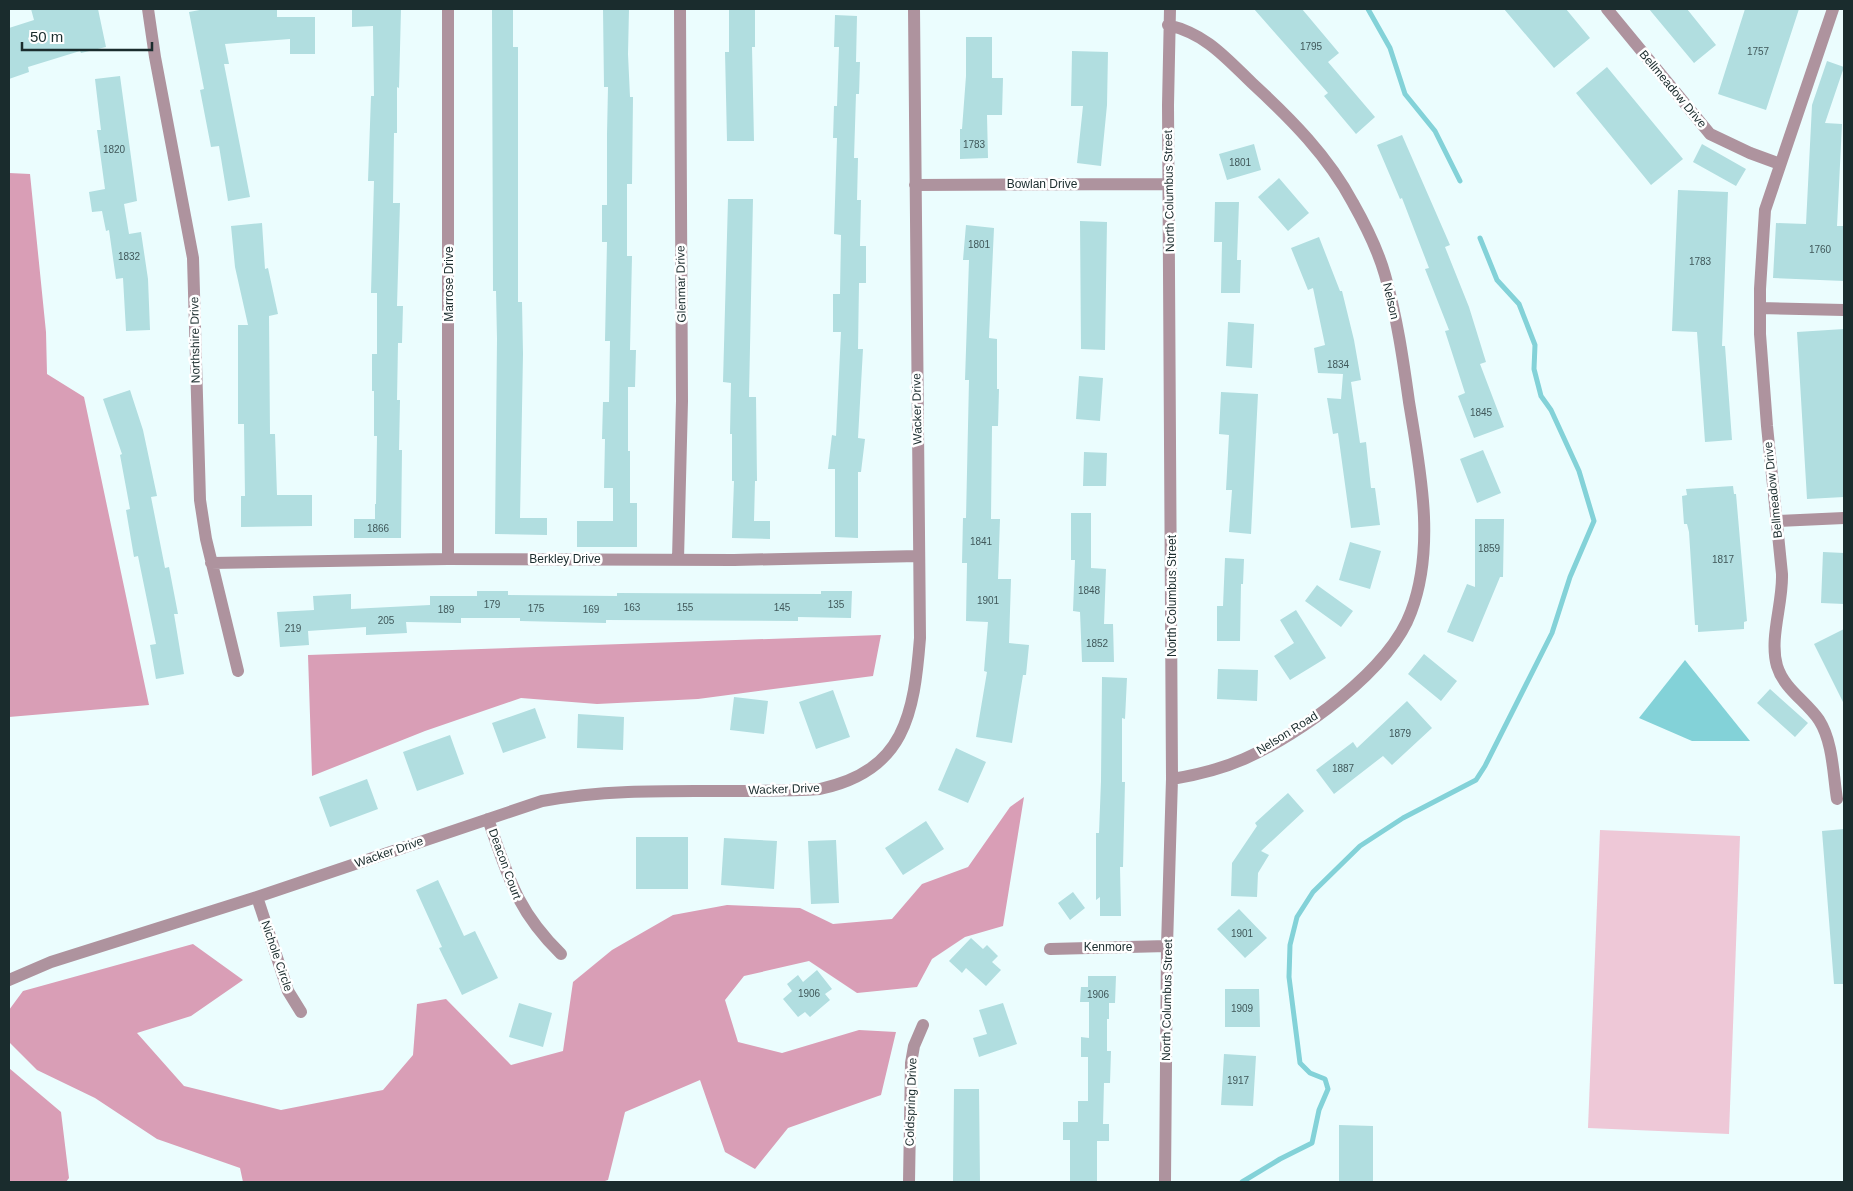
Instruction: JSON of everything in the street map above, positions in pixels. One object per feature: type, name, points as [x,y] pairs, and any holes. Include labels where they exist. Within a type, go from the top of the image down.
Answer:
[{"type":"street","name":"Northshire Drive","points":[[148,9],[155,57],[193,258],[200,500],[211,563],[238,671]]},
{"type":"street","name":"Marrose Drive","points":[[448,9],[448,559]]},
{"type":"street","name":"Glenmar Drive","points":[[678,559],[682,401],[680,9]]},
{"type":"street","name":"Wacker Drive","points":[[9,980],[51,962],[257,897],[542,801],[568,796],[619,792],[820,789],[844,784],[866,773],[885,757],[900,735],[910,712],[916,688],[920,638],[914,9]]},
{"type":"street","name":"North Columbus Street","points":[[1165,1180],[1167,946],[1172,779],[1168,25],[1170,9]]},
{"type":"street","name":"Bellmeadow Drive","points":[[1607,9],[1710,134],[1750,153],[1780,164]]},
{"type":"street","name":"Bellmeadow Drive","points":[[1833,9],[1765,210],[1760,308],[1767,426],[1782,591],[1774,653],[1784,680],[1820,721],[1831,759],[1837,799]]},
{"type":"street","name":"Nelson","points":[[1168,25],[1190,30],[1210,44],[1308,137],[1336,173],[1353,202],[1372,240],[1385,273],[1402,350],[1418,462],[1424,538],[1419,584],[1411,613],[1400,636],[1385,657]]},
{"type":"street","name":"Bowlan Drive","points":[[915,185],[1170,184]]},
{"type":"street","points":[[1760,308],[1844,310]]},
{"type":"street","points":[[1776,521],[1844,518]]},
{"type":"street","name":"Berkley Drive","points":[[211,563],[448,559],[734,560],[918,556]]},
{"type":"street","name":"Nelson Road","points":[[1172,779],[1219,769],[1265,749],[1308,722],[1385,657]]},
{"type":"street","name":"Deacon Court","points":[[488,819],[519,902],[534,925],[561,954]]},
{"type":"street","name":"Nichole Circle","points":[[257,897],[288,991],[301,1012]]},
{"type":"street","name":"Kenmore","points":[[1050,949],[1167,946]]},
{"type":"street","name":"Coldspring Drive","points":[[909,1182],[911,1063],[914,1046],[923,1024]]},
{"type":"shaded area","points":[[9,173],[30,174],[46,332],[47,374],[84,397],[149,705],[9,717]]},
{"type":"shaded area","points":[[881,635],[873,676],[698,699],[597,704],[521,698],[425,731],[312,776],[308,655]]},
{"type":"shaded area","points":[[1024,797],[1003,926],[965,937],[932,959],[917,987],[857,993],[809,961],[744,976],[725,1000],[738,1042],[782,1053],[859,1030],[896,1032],[881,1095],[788,1128],[755,1169],[725,1152],[700,1080],[625,1112],[608,1180],[602,1182],[243,1182],[240,1168],[157,1139],[95,1098],[37,1070],[9,1042],[9,1010],[23,991],[193,944],[243,980],[191,1016],[137,1033],[184,1086],[281,1110],[383,1090],[413,1055],[417,1004],[446,999],[511,1065],[563,1051],[573,982],[612,950],[673,915],[727,905],[800,908],[833,924],[892,919],[922,884],[968,867],[1010,807]]},
{"type":"shaded area","points":[[1600,830],[1740,836],[1729,1134],[1588,1128]]},
{"type":"shaded area","points":[[9,1068],[61,1112],[69,1178],[66,1182],[9,1182]]},
{"type":"water","points":[[1685,660],[1750,741],[1692,741],[1639,718]]},
{"type":"building","points":[[31,9],[98,9],[106,47],[81,53],[80,51],[28,67],[29,72],[9,79],[9,28],[34,20]]},
{"type":"building","points":[[205,9],[277,9],[277,17],[315,17],[315,54],[290,54],[290,39],[225,44],[229,64],[224,64],[250,197],[228,201],[219,146],[211,147],[200,90],[204,89],[189,12]]},
{"type":"building","points":[[352,9],[401,9],[397,133],[394,133],[393,203],[400,203],[397,306],[403,306],[402,343],[398,343],[397,400],[400,400],[399,450],[402,450],[401,538],[354,538],[354,519],[375,519],[377,436],[374,436],[372,354],[377,354],[377,293],[371,293],[374,181],[368,181],[371,96],[374,96],[373,26],[352,27]]},
{"type":"building","points":[[492,9],[513,9],[513,47],[518,47],[518,302],[522,302],[523,354],[520,518],[547,518],[547,535],[495,534],[497,339],[496,291],[493,291]]},
{"type":"building","points":[[603,9],[629,9],[628,54],[630,97],[633,97],[632,184],[627,184],[627,256],[632,256],[630,350],[636,350],[635,387],[628,387],[628,451],[630,451],[630,503],[637,503],[637,547],[577,547],[577,521],[613,521],[613,488],[604,488],[605,439],[602,439],[603,402],[609,402],[610,341],[605,341],[607,242],[602,242],[602,205],[607,205],[608,87],[604,87]]},
{"type":"building","points":[[729,9],[755,9],[755,47],[752,47],[754,141],[727,141],[725,52],[729,52]]},
{"type":"building","points":[[1254,9],[1302,9],[1339,53],[1328,62],[1375,117],[1356,134],[1324,96],[1328,93]]},
{"type":"building","points":[[1504,9],[1566,9],[1590,38],[1554,68]]},
{"type":"building","points":[[1649,9],[1687,9],[1716,45],[1694,63]]},
{"type":"building","points":[[1745,9],[1799,9],[1766,110],[1718,94]]},
{"type":"building","points":[[835,15],[857,16],[856,62],[860,62],[859,94],[856,94],[854,158],[858,158],[857,200],[861,200],[860,246],[866,246],[866,283],[859,283],[858,349],[863,349],[858,438],[865,439],[861,472],[858,472],[858,538],[835,537],[835,469],[828,469],[832,435],[836,436],[841,332],[833,332],[833,294],[840,294],[841,235],[834,234],[837,138],[833,138],[834,106],[837,106],[839,47],[834,47]]},
{"type":"building","points":[[966,37],[992,37],[992,78],[1003,78],[1002,115],[987,115],[988,158],[960,159],[960,129],[962,129],[966,76]]},
{"type":"building","points":[[1072,51],[1108,52],[1107,105],[1101,166],[1077,163],[1083,106],[1071,106]]},
{"type":"building","points":[[1827,61],[1844,67],[1825,123],[1842,124],[1837,226],[1844,226],[1844,281],[1773,278],[1776,223],[1806,224],[1812,105]]},
{"type":"building","points":[[1607,67],[1683,159],[1651,185],[1576,93]]},
{"type":"building","points":[[120,76],[137,201],[124,204],[129,234],[141,232],[148,279],[150,330],[126,331],[123,278],[116,279],[109,230],[106,231],[102,211],[92,212],[89,192],[105,189],[97,130],[101,130],[95,79]]},
{"type":"building","points":[[1402,135],[1450,245],[1445,247],[1469,307],[1486,362],[1480,364],[1504,427],[1474,438],[1458,396],[1465,393],[1445,331],[1449,330],[1425,269],[1429,268],[1402,198],[1400,199],[1377,145]]},
{"type":"building","points":[[1254,144],[1261,170],[1227,180],[1219,154]]},
{"type":"building","points":[[1702,144],[1746,169],[1736,186],[1693,162]]},
{"type":"building","points":[[1279,178],[1309,213],[1288,231],[1258,197]]},
{"type":"building","points":[[1678,190],[1728,192],[1722,346],[1725,346],[1732,440],[1705,442],[1697,332],[1672,331]]},
{"type":"building","points":[[728,199],[753,199],[749,397],[756,397],[757,481],[755,481],[754,521],[770,521],[770,539],[732,538],[734,481],[732,481],[732,434],[730,434],[731,383],[723,382]]},
{"type":"building","points":[[1215,202],[1239,202],[1237,260],[1241,260],[1240,293],[1221,293],[1222,242],[1214,242]]},
{"type":"building","points":[[1080,221],[1107,222],[1105,350],[1081,349]]},
{"type":"building","points":[[262,223],[265,269],[268,268],[278,314],[269,316],[270,434],[275,434],[277,495],[312,495],[312,526],[241,527],[241,496],[245,496],[244,424],[238,424],[238,325],[248,325],[235,267],[231,226]]},
{"type":"building","points":[[966,225],[994,228],[989,338],[997,339],[997,389],[999,389],[998,426],[992,426],[991,519],[1000,519],[998,579],[1011,579],[1009,643],[1029,645],[1026,675],[1023,675],[1012,743],[976,737],[987,672],[984,671],[988,622],[966,621],[967,563],[962,563],[963,518],[966,518],[969,380],[965,380],[969,260],[963,260]]},
{"type":"building","points":[[1319,237],[1340,291],[1342,291],[1354,340],[1361,380],[1351,382],[1360,443],[1366,442],[1371,488],[1375,488],[1380,525],[1351,528],[1338,433],[1333,434],[1327,398],[1341,399],[1343,374],[1318,373],[1314,348],[1325,345],[1313,288],[1308,290],[1291,248]]},
{"type":"building","points":[[1228,322],[1254,324],[1252,368],[1226,366]]},
{"type":"building","points":[[1844,329],[1844,497],[1807,499],[1797,332]]},
{"type":"building","points":[[1079,376],[1103,378],[1100,421],[1076,419]]},
{"type":"building","points":[[130,390],[143,430],[157,496],[151,497],[165,568],[169,567],[178,614],[174,614],[184,674],[156,679],[150,645],[156,644],[138,556],[134,557],[126,510],[130,509],[120,455],[122,454],[103,399]]},
{"type":"building","points":[[1221,392],[1258,394],[1251,534],[1229,532],[1232,490],[1226,490],[1229,435],[1219,434]]},
{"type":"building","points":[[1483,450],[1501,493],[1477,503],[1460,459]]},
{"type":"building","points":[[1084,452],[1107,453],[1106,486],[1083,486]]},
{"type":"building","points":[[1733,486],[1734,494],[1736,494],[1747,621],[1744,622],[1744,629],[1698,632],[1698,625],[1695,625],[1689,532],[1687,524],[1684,524],[1682,496],[1687,495],[1686,489]]},
{"type":"building","points":[[1071,513],[1091,513],[1091,568],[1106,569],[1104,624],[1113,624],[1114,662],[1082,662],[1080,612],[1073,611],[1075,560],[1071,560]]},
{"type":"building","points":[[1475,519],[1504,519],[1503,577],[1500,577],[1473,642],[1447,632],[1467,584],[1475,587]]},
{"type":"building","points":[[1350,542],[1381,551],[1370,589],[1339,580]]},
{"type":"building","points":[[1823,552],[1844,553],[1844,604],[1821,603]]},
{"type":"building","points":[[1225,558],[1244,559],[1243,584],[1241,584],[1240,641],[1217,641],[1217,606],[1223,606]]},
{"type":"building","points":[[1317,585],[1353,611],[1341,627],[1305,601]]},
{"type":"building","points":[[477,591],[508,591],[508,595],[617,596],[617,593],[821,594],[821,591],[852,591],[851,618],[798,617],[798,621],[606,620],[606,623],[520,621],[520,618],[461,618],[461,623],[406,622],[407,633],[366,635],[366,627],[308,631],[309,645],[280,647],[277,612],[314,610],[313,596],[351,594],[351,609],[430,605],[430,596],[477,596]]},
{"type":"building","points":[[1296,610],[1326,658],[1290,680],[1274,656],[1294,643],[1280,620]]},
{"type":"building","points":[[1844,629],[1844,704],[1814,644]]},
{"type":"building","points":[[1424,654],[1457,681],[1441,701],[1408,674]]},
{"type":"building","points":[[1218,669],[1258,670],[1257,701],[1217,699]]},
{"type":"building","points":[[1102,677],[1127,678],[1125,719],[1122,718],[1122,782],[1125,782],[1123,867],[1120,867],[1121,916],[1100,916],[1100,897],[1096,900],[1096,833],[1099,833],[1101,781]]},
{"type":"building","points":[[1770,689],[1808,723],[1795,737],[1757,703]]},
{"type":"building","points":[[833,690],[850,737],[816,749],[799,702]]},
{"type":"building","points":[[734,697],[768,701],[764,734],[730,730]]},
{"type":"building","points":[[1407,701],[1432,728],[1392,765],[1383,756],[1334,794],[1316,770],[1353,742],[1357,748]]},
{"type":"building","points":[[535,708],[546,738],[503,753],[492,723]]},
{"type":"building","points":[[578,714],[624,717],[623,750],[577,748]]},
{"type":"building","points":[[450,735],[464,774],[417,791],[403,752]]},
{"type":"building","points":[[956,748],[986,762],[968,803],[938,790]]},
{"type":"building","points":[[367,779],[378,809],[330,827],[319,797]]},
{"type":"building","points":[[1288,793],[1304,811],[1261,851],[1269,855],[1258,873],[1257,897],[1231,896],[1232,863],[1257,826],[1255,823]]},
{"type":"building","points":[[926,821],[944,849],[903,875],[885,848]]},
{"type":"building","points":[[1844,829],[1844,984],[1834,984],[1822,831]]},
{"type":"building","points":[[636,837],[688,837],[688,889],[636,889]]},
{"type":"building","points":[[724,838],[777,841],[774,889],[721,885]]},
{"type":"building","points":[[836,840],[839,903],[811,904],[808,841]]},
{"type":"building","points":[[438,880],[464,936],[475,931],[498,978],[462,995],[439,948],[442,947],[416,890]]},
{"type":"building","points":[[1073,892],[1085,908],[1070,920],[1058,903]]},
{"type":"building","points":[[1239,909],[1267,938],[1245,958],[1217,929]]},
{"type":"building","points":[[971,938],[983,949],[987,945],[998,956],[992,962],[1001,970],[986,986],[966,968],[962,973],[949,961]]},
{"type":"building","points":[[817,970],[832,989],[825,994],[830,1000],[810,1017],[805,1012],[798,1017],[783,999],[792,991],[787,984],[798,975],[803,982]]},
{"type":"building","points":[[1088,976],[1116,976],[1115,1003],[1109,1003],[1109,1019],[1107,1019],[1107,1051],[1111,1051],[1110,1083],[1104,1083],[1103,1124],[1109,1124],[1109,1141],[1097,1141],[1097,1182],[1070,1182],[1070,1140],[1063,1140],[1063,1122],[1078,1122],[1078,1101],[1088,1101],[1088,1057],[1081,1057],[1081,1037],[1089,1038],[1089,1002],[1080,1002],[1081,987],[1088,987]]},
{"type":"building","points":[[1225,989],[1259,989],[1260,1027],[1225,1027]]},
{"type":"building","points":[[519,1003],[552,1013],[543,1047],[509,1037]]},
{"type":"building","points":[[1003,1003],[1017,1044],[979,1057],[973,1038],[987,1034],[979,1010]]},
{"type":"building","points":[[1224,1054],[1256,1056],[1253,1106],[1221,1105]]},
{"type":"building","points":[[954,1089],[979,1089],[980,1182],[953,1182]]},
{"type":"building","points":[[1339,1125],[1373,1126],[1373,1182],[1339,1182]]},
{"type":"waterway","points":[[1368,9],[1390,48],[1405,94],[1435,131],[1460,181]]},
{"type":"waterway","points":[[1242,1182],[1280,1159],[1312,1143],[1319,1110],[1328,1089],[1325,1079],[1310,1073],[1300,1063],[1289,977],[1290,945],[1297,917],[1313,892],[1360,846],[1403,818],[1476,780],[1485,766],[1552,633],[1570,577],[1594,521],[1579,471],[1551,410],[1541,396],[1534,369],[1535,345],[1519,304],[1497,280],[1480,238]]}]
